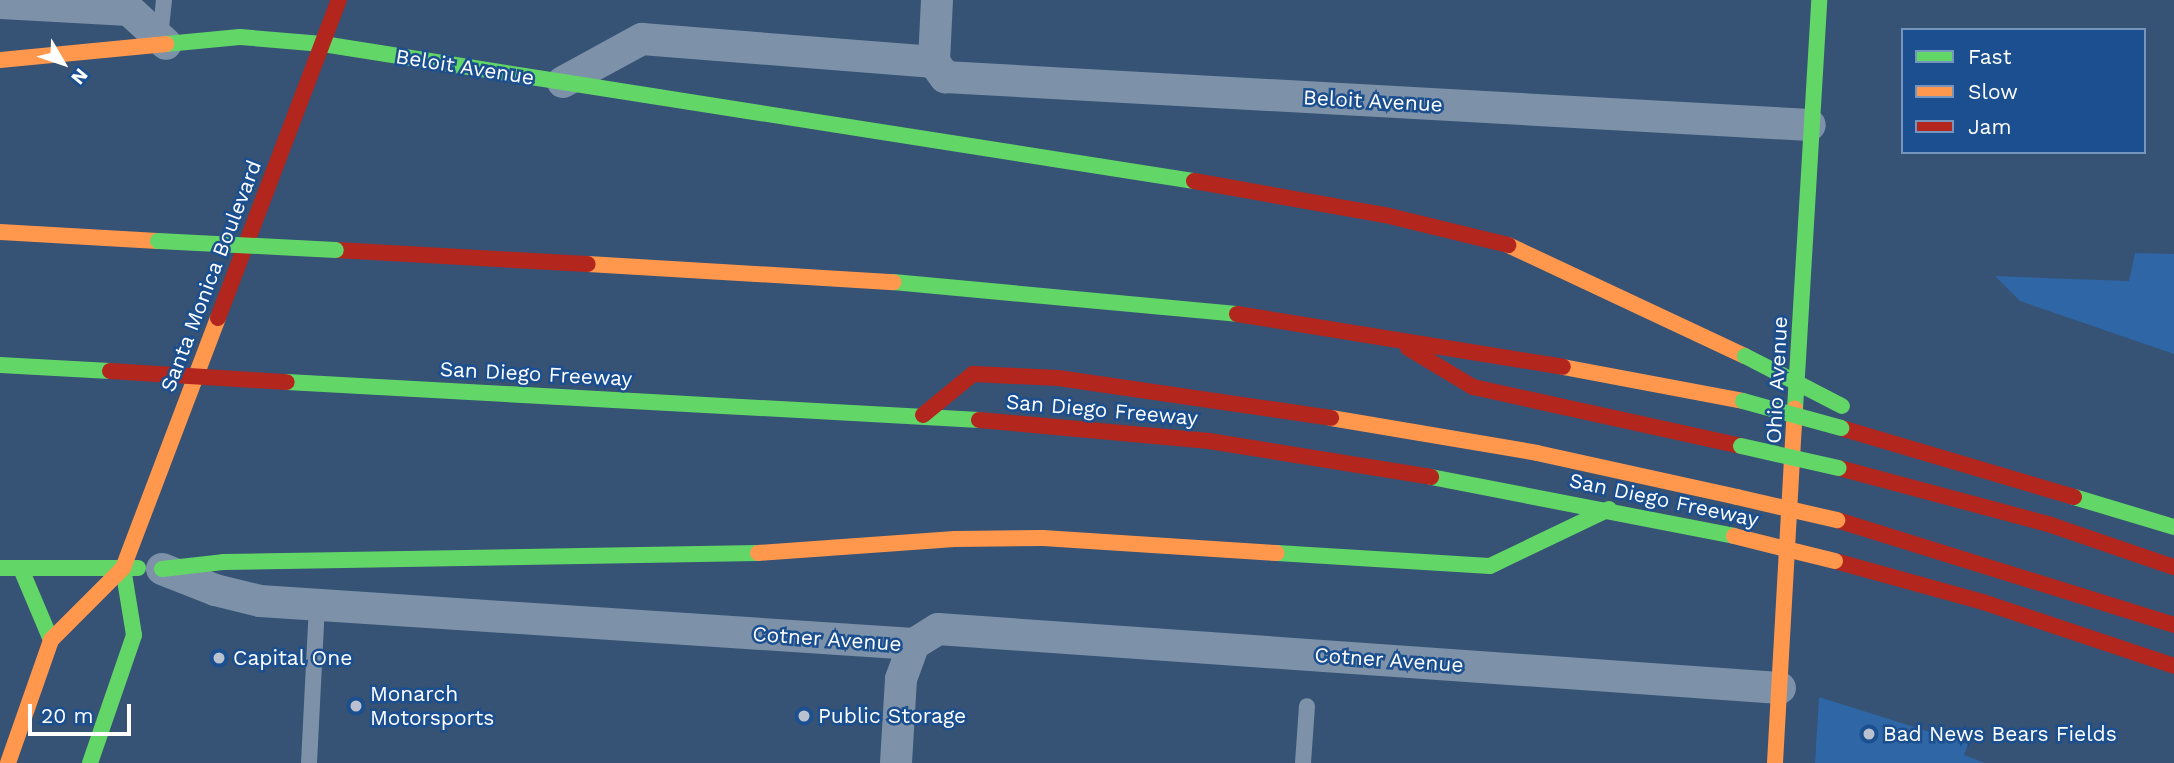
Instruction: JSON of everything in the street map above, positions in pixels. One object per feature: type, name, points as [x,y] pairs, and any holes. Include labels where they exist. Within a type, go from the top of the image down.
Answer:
[{"type":"main road","name":"Santa Monica Boulevard","points":[[8,763],[51,640],[123,568],[339,0]]},
{"type":"main road","name":"Ohio Avenue","points":[[1775,763],[1819,0]]},
{"type":"main road","name":"Beloit Avenue","points":[[0,60],[163,41],[240,37],[323,44],[563,82]]},
{"type":"main road","points":[[563,82],[1157,174],[1398,218],[1513,246],[1745,356],[1842,406],[1899,444]]},
{"type":"main road","points":[[0,232],[1004,290],[1203,309],[1392,338],[1743,401],[1899,444],[2174,527]]},
{"type":"main road","points":[[1392,338],[1473,387],[1839,468],[2051,525],[2174,567]]},
{"type":"main road","name":"San Diego Freeway","points":[[0,365],[923,415],[1333,457],[1609,509],[1835,561],[1983,602],[2174,666]]},
{"type":"main road","points":[[923,415],[972,374],[1058,378],[1234,401],[1537,453],[1838,520],[2174,625]]},
{"type":"main road","points":[[162,569],[223,562],[802,552],[955,539],[1030,538],[1490,566],[1609,509]]},
{"type":"main road","name":"Cotner Avenue","points":[[0,568],[162,569]]},
{"type":"main road","points":[[90,763],[134,635],[123,568]]},
{"type":"main road","points":[[21,569],[51,640]]},
{"type":"street","points":[[936,67],[937,0]]},
{"type":"street","points":[[0,3],[128,5],[163,41]]},
{"type":"street","name":"Beloit Avenue","points":[[563,82],[642,39],[936,67],[945,77],[1810,125]]},
{"type":"street","name":"Cotner Avenue","points":[[162,569],[215,590],[260,601],[914,644],[938,629],[1780,688]]},
{"type":"street","points":[[896,763],[901,679],[914,644]]},
{"type":"lane","points":[[163,41],[164,0]]},
{"type":"lane","points":[[309,763],[317,605]]},
{"type":"lane","points":[[1303,763],[1307,706]]},
{"type":"shaded area","points":[[2135,253],[2174,254],[2174,354],[2020,301],[1995,276],[2129,281]]},
{"type":"shaded area","name":"Bad News Bears Fields","points":[[1819,697],[1968,744],[1964,755],[1985,763],[1815,763]]},
{"type":"traffic: fast","points":[[1795,409],[1819,0]]},
{"type":"traffic: fast","points":[[166,44],[240,37],[323,44],[563,82]]},
{"type":"traffic: fast","points":[[563,82],[1194,181]]},
{"type":"traffic: fast","points":[[158,241],[336,250]]},
{"type":"traffic: fast","points":[[893,282],[1237,314]]},
{"type":"traffic: fast","points":[[1745,356],[1842,406]]},
{"type":"traffic: fast","points":[[0,365],[110,371]]},
{"type":"traffic: fast","points":[[287,382],[979,420]]},
{"type":"traffic: fast","points":[[1743,401],[1841,428]]},
{"type":"traffic: fast","points":[[1741,446],[1839,468]]},
{"type":"traffic: fast","points":[[1431,477],[1734,536]]},
{"type":"traffic: fast","points":[[2074,497],[2174,527]]},
{"type":"traffic: fast","points":[[1277,553],[1490,566],[1609,509]]},
{"type":"traffic: fast","points":[[162,569],[223,562],[758,553]]},
{"type":"traffic: fast","points":[[0,568],[138,568]]},
{"type":"traffic: fast","points":[[90,763],[134,635],[123,568]]},
{"type":"traffic: fast","points":[[21,569],[51,640]]},
{"type":"traffic: slow","points":[[0,60],[166,44]]},
{"type":"traffic: slow","points":[[0,232],[158,241]]},
{"type":"traffic: slow","points":[[1508,245],[1745,356]]},
{"type":"traffic: slow","points":[[588,264],[893,282]]},
{"type":"traffic: slow","points":[[8,763],[51,640],[123,568],[218,318]]},
{"type":"traffic: slow","points":[[1563,367],[1743,401]]},
{"type":"traffic: slow","points":[[1775,763],[1795,409]]},
{"type":"traffic: slow","points":[[1331,418],[1537,453],[1737,497]]},
{"type":"traffic: slow","points":[[1737,497],[1837,520]]},
{"type":"traffic: slow","points":[[1734,536],[1835,561]]},
{"type":"traffic: slow","points":[[758,553],[955,539],[1043,538],[1277,553]]},
{"type":"traffic: jam","points":[[218,318],[339,0]]},
{"type":"traffic: jam","points":[[1194,181],[1385,215],[1508,245]]},
{"type":"traffic: jam","points":[[336,250],[588,264]]},
{"type":"traffic: jam","points":[[1237,314],[1563,367]]},
{"type":"traffic: jam","points":[[1408,348],[1473,387],[1741,446]]},
{"type":"traffic: jam","points":[[110,371],[287,382]]},
{"type":"traffic: jam","points":[[923,415],[973,374],[1058,378],[1331,418]]},
{"type":"traffic: jam","points":[[979,420],[1209,441],[1431,477]]},
{"type":"traffic: jam","points":[[1841,428],[2074,497]]},
{"type":"traffic: jam","points":[[1839,468],[2051,525],[2174,567]]},
{"type":"traffic: jam","points":[[1837,520],[2174,625]]},
{"type":"traffic: jam","points":[[1835,561],[1983,602],[2174,666]]},
{"type":"place","name":"Capital One","points":[[219,658]]},
{"type":"place","name":"Monarch Motorsports","points":[[356,706]]},
{"type":"place","name":"Public Storage","points":[[804,716]]},
{"type":"place","name":"Bad News Bears Fields","points":[[1869,734]]}]
